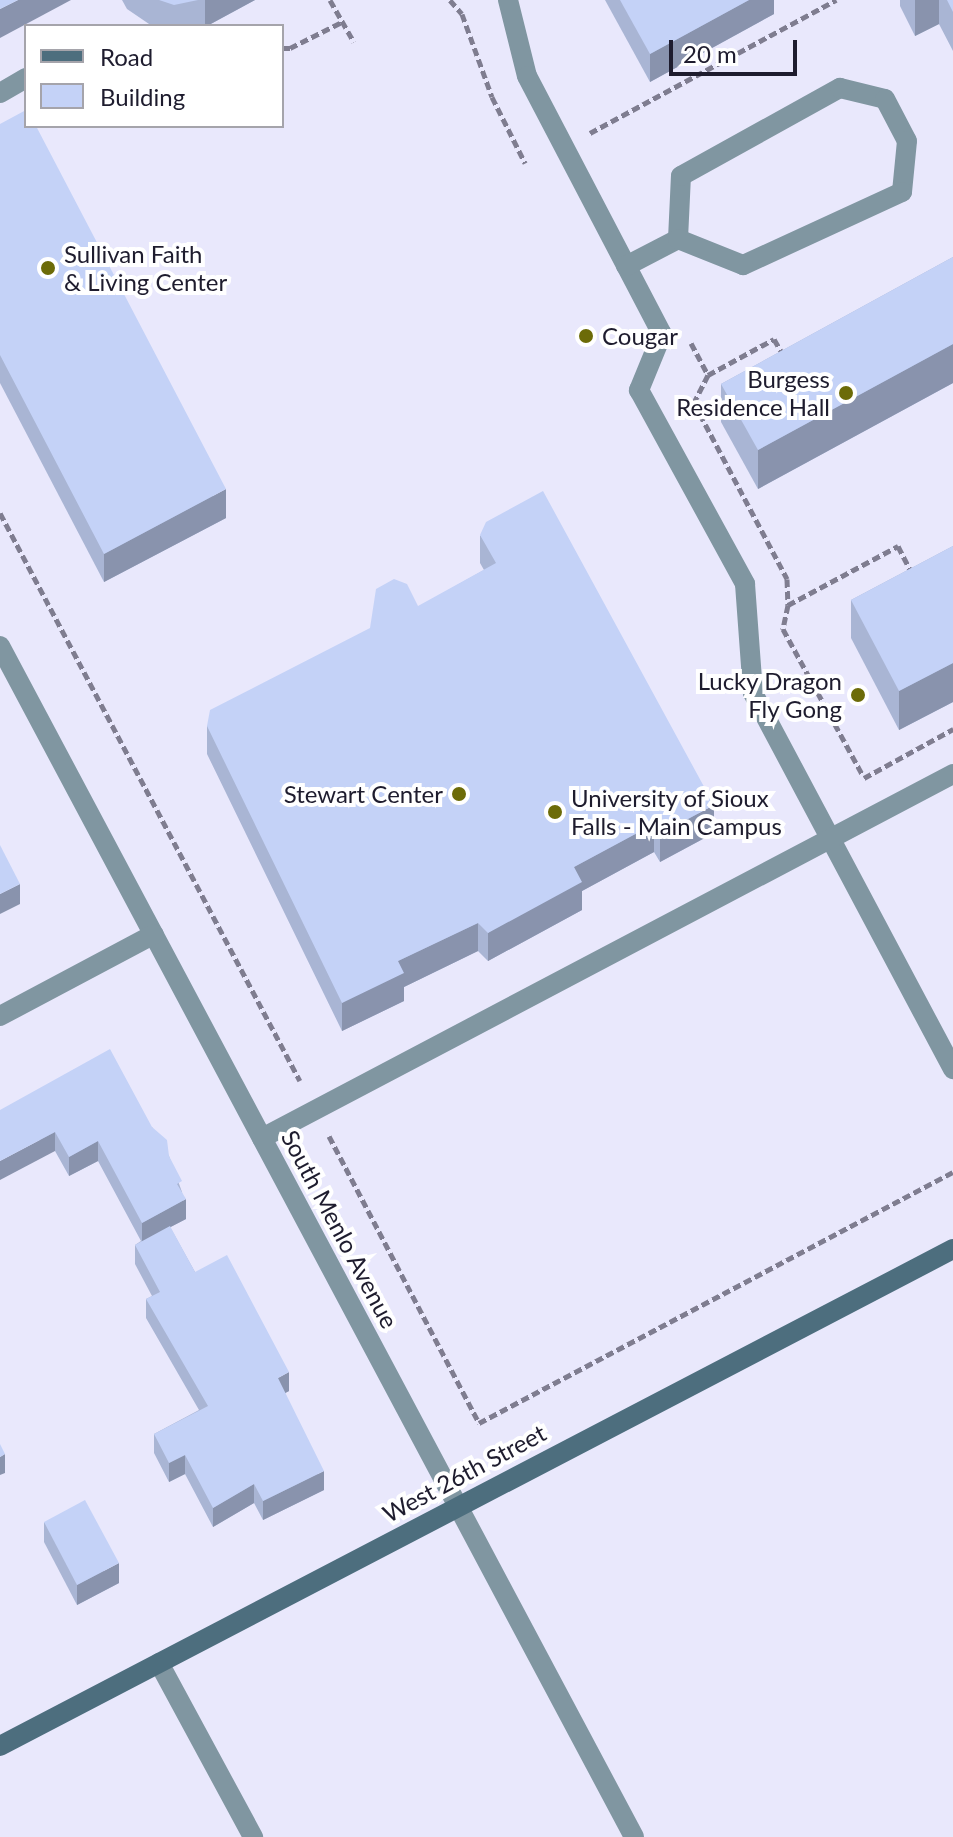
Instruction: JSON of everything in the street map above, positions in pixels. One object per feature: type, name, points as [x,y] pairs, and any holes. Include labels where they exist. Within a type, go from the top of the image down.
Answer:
[{"type":"main road","name":"West 26th Street","points":[[0,1746],[953,1249]]},
{"type":"street","points":[[508,0],[527,76],[662,334],[639,390],[745,584],[753,693],[953,1069]]},
{"type":"street","points":[[0,93],[24,79]]},
{"type":"street","points":[[626,266],[678,239],[743,265],[902,192],[907,141],[885,99],[840,88],[681,176],[678,239]]},
{"type":"street","name":"South Menlo Avenue","points":[[0,646],[634,1837]]},
{"type":"street","points":[[262,1138],[953,774]]},
{"type":"street","points":[[0,1016],[154,934]]},
{"type":"street","points":[[159,1663],[253,1837]]},
{"type":"path","points":[[330,0],[354,42]]},
{"type":"path","points":[[450,0],[462,14],[492,97],[525,163]]},
{"type":"path","points":[[586,136],[836,0]]},
{"type":"path","points":[[284,48],[290,48],[342,22]]},
{"type":"path","points":[[687,335],[708,375]]},
{"type":"path","points":[[787,361],[774,339],[708,375],[694,403],[787,579],[788,605],[783,629],[863,776]]},
{"type":"path","points":[[0,513],[479,1423],[953,1172]]},
{"type":"path","points":[[788,605],[898,546],[919,586]]},
{"type":"building","points":[[0,0],[18,0],[0,9]]},
{"type":"building","points":[[159,0],[198,0],[174,5]]},
{"type":"building","points":[[620,0],[749,0],[650,54]]},
{"type":"building","name":"Sullivan Faith & Living Center","points":[[24,111],[24,128],[37,128],[226,489],[104,554],[0,355],[0,124]]},
{"type":"building","points":[[953,257],[953,344],[758,450],[721,384]]},
{"type":"building","name":"Stewart Center","points":[[543,491],[714,805],[660,834],[654,824],[574,867],[582,882],[488,933],[478,923],[398,961],[404,973],[342,1003],[207,726],[210,710],[370,628],[376,589],[394,579],[407,584],[418,606],[496,563],[480,535],[486,522]]},
{"type":"building","points":[[953,546],[953,663],[899,691],[851,600]]},
{"type":"building","points":[[0,845],[20,884],[0,894]]},
{"type":"building","points":[[110,1049],[152,1127],[167,1140],[169,1156],[182,1181],[177,1184],[186,1199],[142,1223],[98,1141],[69,1157],[55,1132],[0,1161],[0,1110]]},
{"type":"building","points":[[170,1226],[195,1272],[227,1255],[289,1372],[278,1378],[324,1471],[263,1501],[254,1484],[213,1508],[185,1455],[169,1463],[154,1434],[208,1406],[146,1299],[160,1292],[135,1245]]},
{"type":"building","points":[[85,1500],[119,1563],[77,1585],[44,1522]]},
{"type":"place","name":"Sullivan Faith & Living Center","points":[[48,268]]},
{"type":"place","name":"Cougar","points":[[586,336]]},
{"type":"place","name":"Burgess Residence Hall","points":[[846,393]]},
{"type":"place","name":"Lucky Dragon Fly Gong","points":[[858,695]]},
{"type":"place","name":"Stewart Center","points":[[459,794]]},
{"type":"place","name":"University of Sioux Falls - Main Campus","points":[[555,812]]}]
